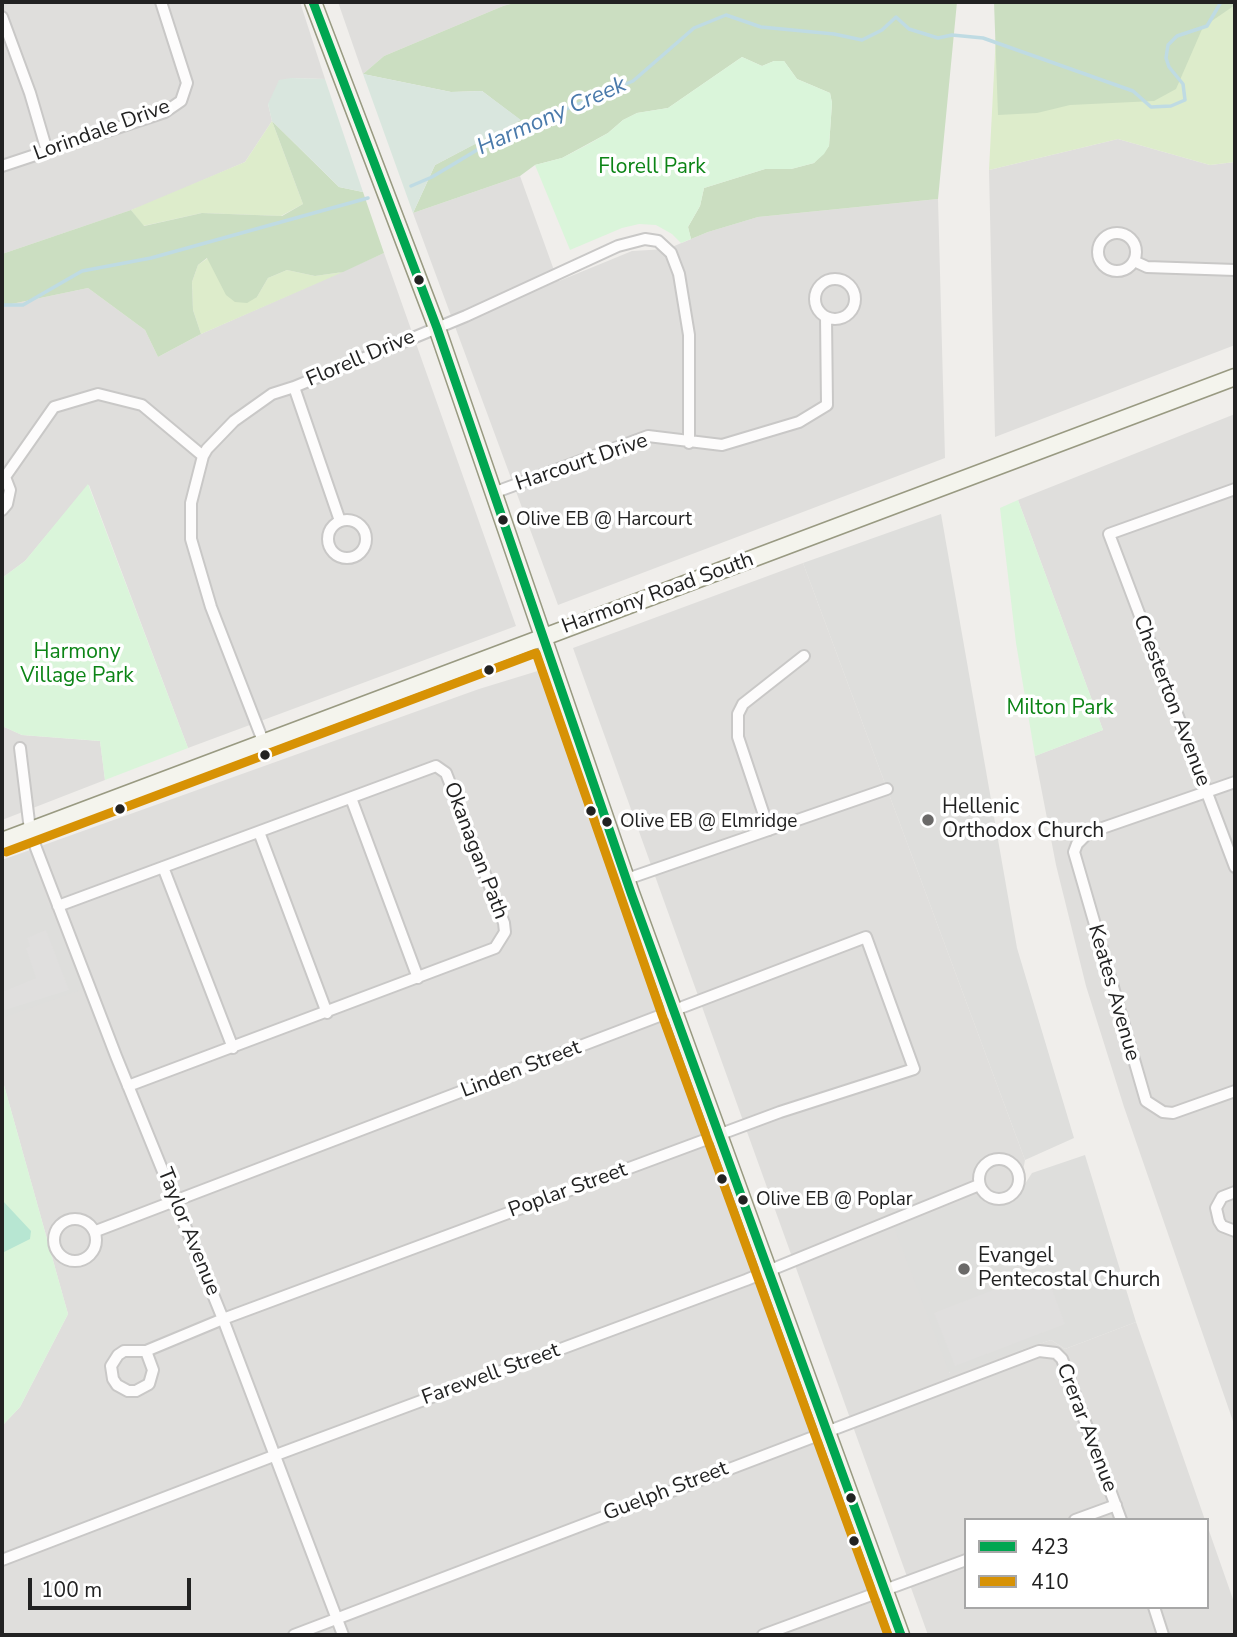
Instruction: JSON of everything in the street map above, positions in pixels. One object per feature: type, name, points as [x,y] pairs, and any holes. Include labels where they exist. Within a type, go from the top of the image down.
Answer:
[{"type":"main road","points":[[313,2],[436,328],[627,879],[901,1635]]},
{"type":"main road","name":"Harmony Road South","points":[[2,841],[1235,377]]},
{"type":"street","name":"Lorindale Drive","points":[[2,166],[165,112],[181,102],[187,83],[161,2]]},
{"type":"street","points":[[2,18],[30,93],[47,151]]},
{"type":"street","name":"Florell Drive","points":[[263,741],[211,607],[191,539],[191,503],[203,456],[234,421],[272,394],[436,328],[627,243],[645,239],[658,241],[671,253],[679,274],[689,335],[690,443]]},
{"type":"street","points":[[1134,261],[1147,267],[1235,270]]},
{"type":"street","name":"Harcourt Drive","points":[[493,493],[648,436],[722,446],[799,422],[827,405],[825,317]]},
{"type":"street","points":[[294,387],[340,521]]},
{"type":"street","points":[[2,510],[10,497],[10,490],[3,477],[54,407],[98,394],[142,405],[203,456]]},
{"type":"street","name":"Chesterton Avenue","points":[[1235,489],[1108,534],[1235,867]]},
{"type":"street","points":[[769,830],[738,737],[738,714],[743,704],[804,656]]},
{"type":"street","name":"Taylor Avenue","points":[[20,748],[30,830],[128,1086],[276,1455],[343,1635]]},
{"type":"street","name":"Okanagan Path","points":[[58,906],[436,766],[446,773],[503,923],[505,932],[495,948],[128,1086]]},
{"type":"street","points":[[1205,793],[1235,782]]},
{"type":"street","points":[[627,879],[887,789]]},
{"type":"street","name":"Keates Avenue","points":[[1205,793],[1088,833],[1077,844],[1075,859],[1146,1101],[1163,1112],[1183,1110],[1235,1091]]},
{"type":"street","points":[[351,798],[418,978]]},
{"type":"street","points":[[259,832],[327,1013]]},
{"type":"street","points":[[163,867],[233,1048]]},
{"type":"street","name":"Linden Street","points":[[96,1231],[866,937],[914,1069]]},
{"type":"street","name":"Poplar Street","points":[[146,1351],[223,1319],[780,1112],[914,1069]]},
{"type":"street","name":"Farewell Street","points":[[2,1560],[769,1271],[979,1185]]},
{"type":"street","points":[[1235,1192],[1222,1197],[1216,1209],[1222,1226],[1235,1231]]},
{"type":"street","points":[[130,1350],[146,1351],[153,1370],[149,1384],[136,1391],[128,1391],[117,1385],[111,1373],[111,1366],[118,1355],[130,1350]]},
{"type":"street","name":"Guelph Street","points":[[294,1635],[1039,1351]]},
{"type":"street","name":"Crerar Avenue","points":[[1039,1351],[1056,1353],[1062,1359],[1120,1518]]},
{"type":"street","points":[[1080,1518],[1116,1505]]},
{"type":"street","points":[[762,1635],[964,1561]]},
{"type":"street","points":[[1155,1609],[1163,1635]]},
{"type":"shaded area","points":[[2,2],[300,2],[325,79],[291,78],[268,104],[272,121],[245,162],[146,205],[2,254]]},
{"type":"shaded area","points":[[338,2],[518,2],[384,56],[363,74]]},
{"type":"shaded area","points":[[363,74],[451,92],[482,91],[521,120],[435,165],[413,213]]},
{"type":"shaded area","points":[[325,79],[363,192],[339,187],[272,121],[268,104],[279,80]]},
{"type":"shaded area","points":[[1118,139],[1210,165],[1235,162],[1235,345],[995,437],[989,170]]},
{"type":"shaded area","points":[[520,176],[559,281],[632,251],[667,249],[708,232],[758,217],[938,199],[945,458],[558,605],[413,213]]},
{"type":"shaded area","points":[[384,253],[516,626],[188,748],[89,485],[25,561],[2,578],[2,306],[88,288],[145,330],[158,357],[201,334]]},
{"type":"shaded area","points":[[1235,414],[1235,1427],[1124,1107],[1086,986],[1056,865],[1035,756],[1103,730],[1018,500]]},
{"type":"shaded area","points":[[941,514],[1017,948],[1074,1138],[1025,1160],[803,563]]},
{"type":"shaded area","points":[[803,563],[1025,1160],[1019,1193],[1002,1203],[980,1195],[949,1373],[1051,1340],[1065,1349],[1136,1322],[1204,1518],[964,1518],[964,1609],[1209,1609],[1209,1531],[1235,1605],[1235,1635],[928,1635],[573,648]]},
{"type":"shaded area","points":[[541,670],[888,1635],[2,1635],[2,1426],[20,1407],[68,1314],[2,1078],[2,860],[479,689]]},
{"type":"shaded area","points":[[2,726],[22,735],[100,741],[105,780],[2,820]]},
{"type":"shaded area","points":[[27,852],[83,989],[2,1018],[2,860]]},
{"type":"shaded area","points":[[46,930],[69,990],[5,1010],[2,992],[36,978],[26,948],[30,946],[27,938]]},
{"type":"shaded area","points":[[1085,1155],[1136,1322],[1065,1349],[1051,1340],[950,1374],[894,1227],[980,1195],[1002,1203],[1019,1193],[1032,1173]]},
{"type":"shaded area","points":[[1045,1270],[1065,1324],[955,1366],[934,1313]]},
{"type":"green space","points":[[518,2],[957,2],[938,199],[758,217],[691,239],[688,227],[700,206],[704,188],[765,169],[791,169],[814,163],[829,146],[832,103],[830,93],[797,79],[784,61],[774,61],[762,66],[742,57],[668,108],[637,113],[623,120],[608,133],[562,158],[535,165],[520,176],[413,213],[435,165],[520,120],[482,91],[451,92],[363,74],[384,56]]},
{"type":"green space","points":[[994,2],[1235,2],[1235,5],[1203,27],[1176,89],[1154,101],[1070,105],[1037,113],[998,115]]},
{"type":"green space","points":[[1235,2],[1235,162],[1210,165],[1118,139],[989,170],[996,34]]},
{"type":"green space","name":"Florell Park","points":[[742,57],[762,66],[774,61],[784,61],[797,79],[830,93],[832,103],[829,146],[824,154],[814,163],[791,169],[765,169],[704,188],[700,206],[688,227],[691,239],[681,243],[656,225],[639,224],[622,228],[570,250],[535,165],[562,158],[608,133],[623,120],[637,113],[668,108]]},
{"type":"green space","points":[[272,121],[303,204],[281,216],[202,213],[143,226],[131,210],[245,162]]},
{"type":"green space","points":[[272,121],[339,187],[363,192],[384,253],[343,272],[315,276],[287,270],[268,278],[257,297],[247,303],[235,302],[226,295],[207,258],[198,265],[192,282],[193,310],[201,334],[158,357],[145,330],[88,288],[2,306],[2,254],[131,210],[144,226],[202,213],[282,216],[303,204]]},
{"type":"green space","points":[[208,258],[257,297],[268,278],[287,270],[315,276],[343,272],[201,334],[193,310],[192,282],[198,265]]},
{"type":"green space","name":"Harmony Village Park","points":[[88,484],[188,748],[105,780],[100,741],[22,735],[2,726],[2,578],[25,561]]},
{"type":"green space","name":"Milton Park","points":[[1018,500],[1103,730],[1035,756],[1016,643],[1000,508]]},
{"type":"green space","points":[[2,1078],[68,1314],[20,1407],[2,1426]]},
{"type":"green space","points":[[2,1200],[31,1231],[30,1239],[2,1253]]},
{"type":"waterway","name":"Harmony Creek","points":[[411,186],[432,177],[497,138],[633,81],[694,28],[726,15],[761,27],[834,34],[862,40],[882,30],[896,17],[909,29],[938,38],[952,35],[983,38],[1133,91],[1151,107],[1171,106],[1185,100],[1183,84],[1169,67],[1166,58],[1168,45],[1177,36],[1207,26],[1221,2]]},
{"type":"waterway","name":"Harmony Creek","points":[[2,305],[23,305],[82,271],[151,258],[368,198]]},
{"type":"transit line","name":"423","points":[[313,2],[437,328],[631,893],[901,1635]]},
{"type":"transit line","name":"410","points":[[6,852],[536,653],[662,1015],[888,1635]]},
{"type":"place","name":"Olive EB @ Harcourt","points":[[503,520]]},
{"type":"place","name":"Hellenic Orthodox Church","points":[[928,820]]},
{"type":"place","name":"Olive EB @ Elmridge","points":[[607,822]]},
{"type":"place","name":"Olive EB @ Poplar","points":[[743,1200]]},
{"type":"place","name":"Evangel Pentecostal Church","points":[[964,1269]]}]
